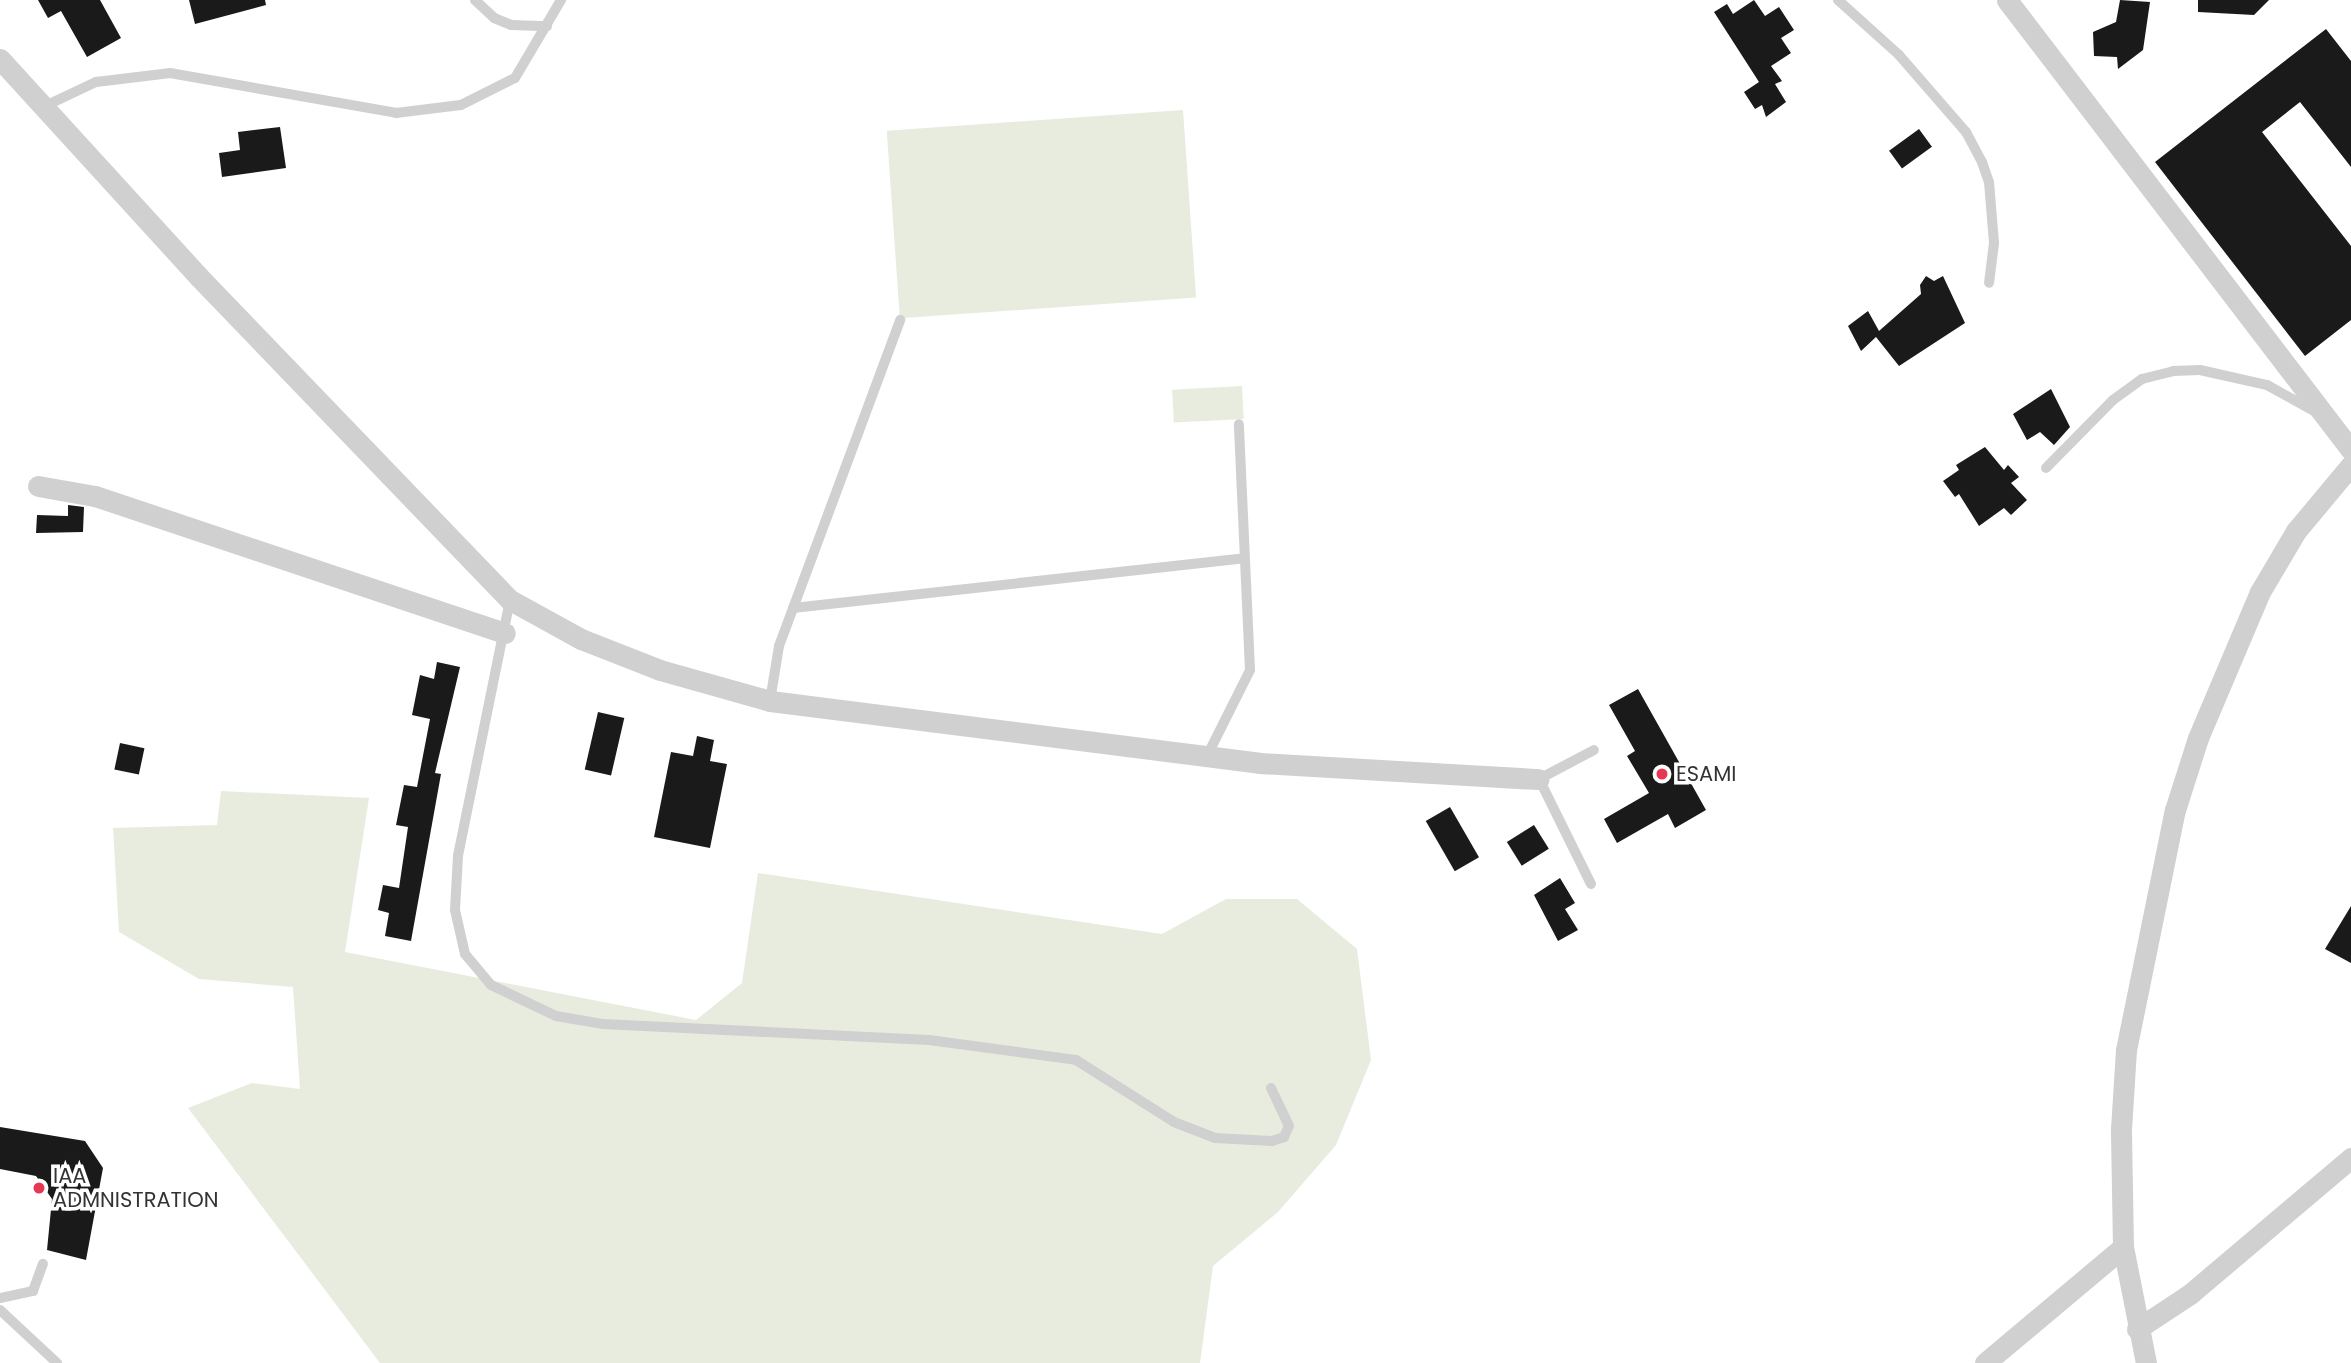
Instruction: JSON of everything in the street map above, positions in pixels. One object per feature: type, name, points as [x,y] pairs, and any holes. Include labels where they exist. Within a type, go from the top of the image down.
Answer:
[{"type":"street","points":[[2007,0],[2237,296],[2351,450]]},
{"type":"street","points":[[2,65],[199,277],[510,600],[581,639],[660,670],[770,701],[1206,758],[1343,771],[1539,779]]},
{"type":"street","points":[[2146,1363],[2137,1329],[2123,1247],[2121,1129],[2126,1050],[2175,810],[2198,737],[2260,592],[2296,531],[2348,474]]},
{"type":"street","points":[[38,486],[95,496],[505,633]]},
{"type":"street","points":[[2137,1329],[2190,1294],[2351,1158]]},
{"type":"street","points":[[1985,1363],[2123,1247]]},
{"type":"lane","points":[[475,0],[494,18],[511,25],[547,26]]},
{"type":"lane","points":[[43,107],[96,82],[170,74],[396,113],[437,110],[486,96],[515,78],[561,0]]},
{"type":"lane","points":[[1838,0],[1899,55],[1966,132],[1982,162],[1994,243],[1989,283]]},
{"type":"lane","points":[[770,701],[779,646],[900,320]]},
{"type":"lane","points":[[2046,468],[2113,400],[2142,379],[2173,371],[2200,370],[2267,385],[2326,418]]},
{"type":"lane","points":[[1206,758],[1250,670],[1239,424]]},
{"type":"lane","points":[[793,608],[1244,558]]},
{"type":"lane","points":[[510,600],[462,832],[455,910],[465,954],[491,985],[556,1016],[603,1024],[929,1040],[1076,1060],[1174,1122],[1215,1138],[1272,1141],[1284,1137],[1289,1126],[1270,1088]]},
{"type":"lane","points":[[1591,884],[1539,779],[1594,750]]},
{"type":"lane","points":[[0,1298],[33,1291],[43,1264]]},
{"type":"lane","points":[[0,1310],[57,1363]]},
{"type":"shaded area","points":[[1183,110],[1196,298],[900,318],[887,131]]},
{"type":"shaded area","points":[[1242,386],[1244,419],[1174,423],[1172,390]]},
{"type":"shaded area","points":[[221,791],[369,798],[345,952],[696,1020],[742,983],[758,873],[1162,934],[1226,899],[1297,899],[1357,949],[1371,1060],[1336,1145],[1278,1212],[1213,1266],[1200,1363],[380,1363],[188,1108],[252,1083],[300,1089],[293,987],[199,979],[119,932],[113,828],[217,825]]},
{"type":"building","points":[[38,0],[100,0],[121,38],[87,57],[61,11],[48,18]]},
{"type":"building","points":[[189,0],[265,0],[266,5],[195,24]]},
{"type":"building","points":[[1754,0],[1765,16],[1779,7],[1794,30],[1781,38],[1791,53],[1771,66],[1782,81],[1775,84],[1786,102],[1766,117],[1762,105],[1755,109],[1744,92],[1759,82],[1714,12],[1727,4],[1733,14]]},
{"type":"building","points":[[2120,0],[2150,2],[2143,50],[2118,69],[2117,57],[2094,56],[2093,32],[2116,22]]},
{"type":"building","points":[[2198,0],[2269,0],[2254,15],[2198,12]]},
{"type":"building","points":[[2326,29],[2351,61],[2351,167],[2300,102],[2262,132],[2351,246],[2351,320],[2305,356],[2155,162]]},
{"type":"building","points":[[280,127],[286,168],[222,177],[219,153],[240,150],[238,132]]},
{"type":"building","points":[[1919,129],[1932,147],[1902,169],[1889,151]]},
{"type":"building","points":[[1926,276],[1934,281],[1943,276],[1965,323],[1899,366],[1876,337],[1861,351],[1848,326],[1868,311],[1879,331],[1921,294],[1920,285]]},
{"type":"building","points":[[2051,389],[2070,427],[2054,445],[2040,432],[2027,440],[2013,414]]},
{"type":"building","points":[[1985,447],[2004,470],[2008,465],[2019,477],[2011,483],[2027,500],[2011,515],[2004,508],[1979,526],[1959,494],[1955,497],[1943,481],[1959,470],[1956,465]]},
{"type":"building","points":[[68,505],[84,507],[83,532],[36,533],[37,515],[68,516]]},
{"type":"building","points":[[437,662],[460,667],[435,773],[441,774],[411,941],[385,936],[389,913],[378,910],[383,885],[399,888],[408,827],[396,825],[404,785],[417,787],[430,719],[412,715],[420,675],[434,679]]},
{"type":"building","name":"ESAMI","points":[[1638,689],[1706,810],[1675,828],[1668,814],[1617,843],[1604,819],[1649,793],[1627,756],[1635,751],[1609,705]]},
{"type":"building","points":[[598,712],[624,718],[611,776],[585,769]]},
{"type":"building","points":[[697,736],[714,740],[710,761],[727,764],[710,848],[654,837],[671,752],[693,756]]},
{"type":"building","points":[[120,743],[144,748],[139,775],[114,769]]},
{"type":"building","points":[[1450,807],[1479,857],[1455,871],[1426,821]]},
{"type":"building","points":[[1534,825],[1549,849],[1522,866],[1507,842]]},
{"type":"building","points":[[1560,878],[1575,903],[1565,909],[1578,930],[1558,941],[1534,895]]},
{"type":"building","points":[[2351,906],[2351,963],[2325,949]]},
{"type":"building","points":[[0,1127],[85,1141],[103,1168],[86,1260],[47,1250],[52,1199],[36,1176],[0,1169]]},
{"type":"place","name":"ESAMI","points":[[1662,774]]},
{"type":"place","name":"IAA ADMNISTRATION","points":[[39,1188]]}]
